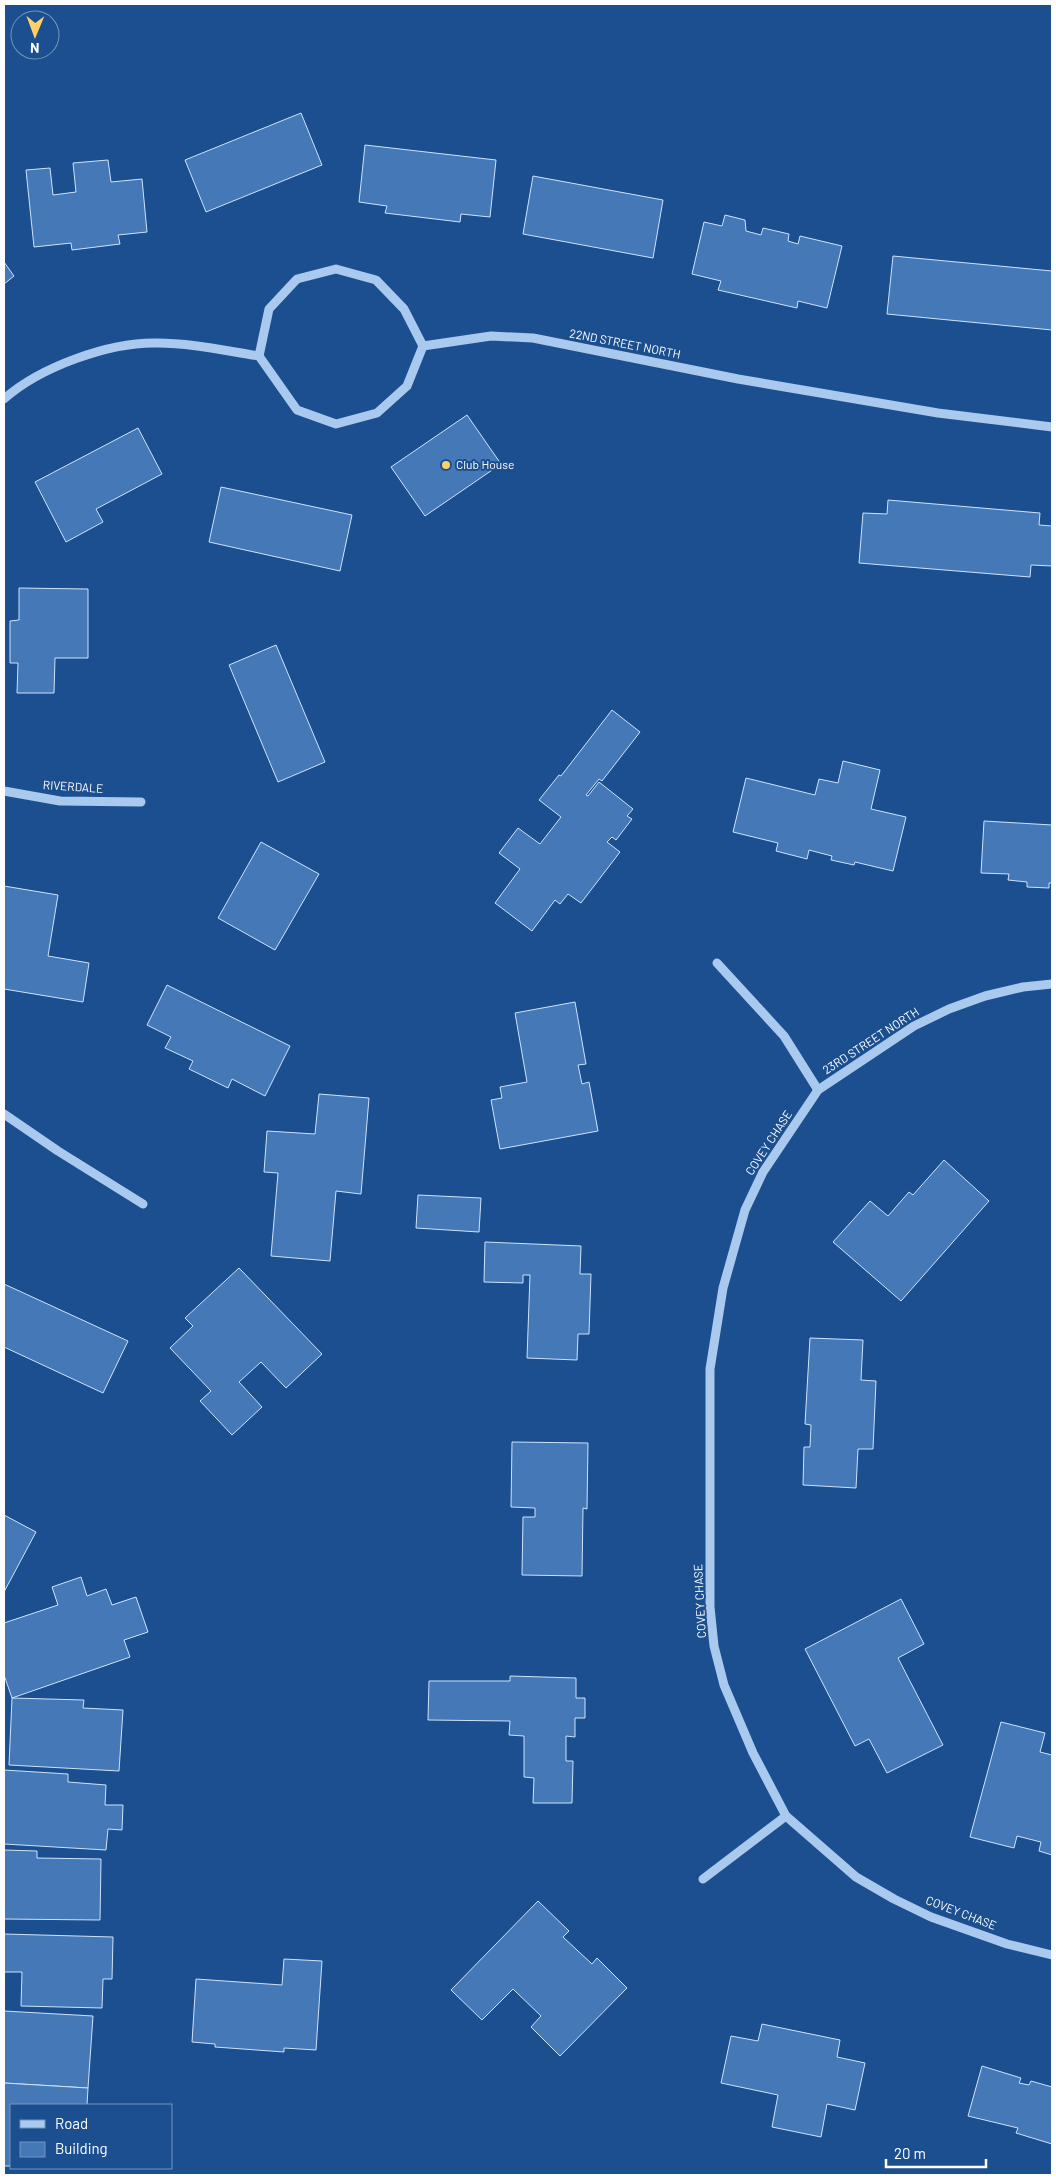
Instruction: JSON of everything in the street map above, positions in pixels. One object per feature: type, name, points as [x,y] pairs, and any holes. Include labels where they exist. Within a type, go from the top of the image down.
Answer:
[{"type":"street","points":[[336,269],[376,280],[404,309],[423,346],[407,386],[377,413],[336,424],[297,410],[260,356],[269,309],[297,279],[336,269]]},
{"type":"street","name":"22ND STREET NORTH","points":[[423,346],[491,336],[533,338],[738,379],[938,413],[1052,427]]},
{"type":"street","points":[[4,399],[41,374],[79,358],[118,347],[156,343],[260,356]]},
{"type":"street","name":"RIVERDALE","points":[[4,791],[60,801],[141,802]]},
{"type":"street","points":[[717,963],[784,1036],[818,1090]]},
{"type":"street","name":"23RD STREET NORTH","points":[[818,1090],[914,1026],[949,1009],[985,996],[1023,987],[1052,984]]},
{"type":"street","name":"COVEY CHASE","points":[[818,1090],[763,1172],[745,1210],[723,1288],[710,1369],[710,1607],[714,1646],[724,1685],[753,1753],[786,1816],[856,1877],[894,1899],[931,1917],[1007,1944],[1052,1955]]},
{"type":"street","points":[[4,1114],[58,1151],[143,1204]]},
{"type":"street","points":[[703,1879],[786,1816]]},
{"type":"building","points":[[301,113],[322,165],[206,212],[185,160]]},
{"type":"building","points":[[365,145],[496,160],[490,217],[461,214],[460,222],[385,213],[387,206],[359,202]]},
{"type":"building","points":[[108,160],[111,182],[142,179],[147,232],[118,235],[120,244],[72,250],[71,243],[34,247],[26,170],[50,168],[53,195],[76,192],[73,163]]},
{"type":"building","points":[[533,176],[663,200],[653,258],[523,234]]},
{"type":"building","points":[[725,215],[745,220],[746,231],[761,235],[763,228],[789,234],[788,241],[798,244],[800,236],[842,246],[827,308],[798,301],[797,308],[718,290],[721,281],[692,274],[704,222],[722,226]]},
{"type":"building","points":[[893,256],[1052,271],[1052,330],[887,314]]},
{"type":"building","points":[[4,262],[14,276],[4,284]]},
{"type":"building","name":"Club House","points":[[467,415],[501,464],[425,516],[391,467]]},
{"type":"building","points":[[138,428],[162,474],[96,509],[103,522],[66,542],[35,482]]},
{"type":"building","points":[[221,487],[352,515],[340,571],[209,542]]},
{"type":"building","points":[[888,500],[1040,513],[1039,525],[1052,526],[1052,566],[1031,565],[1030,577],[859,563],[863,513],[887,514]]},
{"type":"building","points":[[19,588],[88,589],[88,658],[55,658],[54,693],[17,693],[18,663],[10,663],[10,621],[19,620]]},
{"type":"building","points":[[276,645],[325,762],[278,782],[229,665]]},
{"type":"building","points":[[612,710],[640,732],[602,781],[599,779],[586,795],[588,796],[599,782],[633,809],[627,816],[632,819],[616,840],[612,837],[607,842],[620,852],[581,903],[568,894],[560,904],[555,900],[532,931],[495,903],[520,869],[499,853],[518,828],[540,844],[561,817],[539,800],[559,775],[561,776]]},
{"type":"building","points":[[843,761],[880,770],[871,809],[906,817],[893,871],[855,862],[854,865],[831,860],[832,856],[809,850],[807,859],[776,851],[778,843],[733,832],[746,778],[815,795],[819,779],[838,783]]},
{"type":"building","points":[[984,821],[1052,825],[1052,883],[1049,883],[1049,888],[1027,887],[1027,882],[1008,880],[1009,874],[981,873]]},
{"type":"building","points":[[261,842],[319,874],[275,950],[218,918]]},
{"type":"building","points":[[4,886],[58,895],[48,956],[89,963],[83,1002],[4,989]]},
{"type":"building","points":[[167,985],[290,1046],[265,1096],[232,1079],[228,1088],[189,1069],[193,1061],[165,1048],[171,1037],[147,1025]]},
{"type":"building","points":[[575,1002],[586,1064],[578,1065],[582,1084],[589,1082],[598,1131],[500,1149],[491,1100],[502,1098],[500,1087],[527,1082],[515,1013]]},
{"type":"building","points":[[319,1094],[369,1098],[361,1194],[336,1191],[330,1261],[271,1256],[278,1173],[264,1172],[267,1131],[315,1134]]},
{"type":"building","points":[[944,1160],[989,1201],[901,1301],[833,1242],[870,1201],[888,1216],[909,1192],[913,1195]]},
{"type":"building","points":[[418,1195],[481,1198],[479,1232],[416,1228]]},
{"type":"building","points":[[485,1242],[581,1246],[580,1274],[591,1274],[589,1334],[578,1334],[577,1360],[527,1358],[530,1275],[523,1275],[523,1283],[484,1282]]},
{"type":"building","points":[[239,1268],[322,1354],[286,1388],[261,1362],[239,1382],[262,1407],[232,1435],[200,1401],[211,1391],[170,1348],[193,1326],[185,1318]]},
{"type":"building","points":[[4,1284],[128,1341],[103,1393],[4,1347]]},
{"type":"building","points":[[810,1338],[863,1340],[861,1380],[876,1381],[873,1449],[858,1449],[856,1488],[803,1485],[804,1447],[810,1447],[811,1425],[805,1424]]},
{"type":"building","points":[[512,1442],[588,1443],[587,1509],[583,1508],[582,1576],[522,1575],[523,1517],[535,1517],[535,1508],[511,1507]]},
{"type":"building","points":[[4,1515],[36,1532],[4,1592]]},
{"type":"building","points":[[81,1577],[87,1596],[106,1589],[112,1605],[136,1597],[148,1632],[124,1640],[130,1657],[12,1698],[4,1675],[4,1623],[58,1605],[52,1587]]},
{"type":"building","points":[[901,1599],[924,1644],[898,1658],[943,1745],[887,1773],[869,1739],[855,1746],[805,1649]]},
{"type":"building","points":[[510,1676],[576,1678],[576,1698],[585,1698],[585,1718],[575,1718],[575,1737],[566,1736],[566,1761],[573,1761],[572,1803],[533,1803],[534,1778],[524,1777],[524,1736],[509,1735],[510,1721],[428,1720],[429,1681],[510,1681]]},
{"type":"building","points":[[12,1698],[84,1700],[83,1708],[123,1710],[119,1771],[9,1765]]},
{"type":"building","points":[[1001,1722],[1045,1733],[1040,1752],[1052,1755],[1052,1855],[1039,1851],[1041,1842],[1017,1836],[1014,1848],[970,1837]]},
{"type":"building","points":[[4,1770],[68,1774],[68,1782],[106,1785],[105,1805],[123,1805],[122,1830],[108,1829],[106,1850],[4,1844]]},
{"type":"building","points":[[4,1850],[37,1851],[37,1858],[101,1859],[100,1920],[4,1919]]},
{"type":"building","points":[[538,1901],[569,1931],[563,1937],[592,1964],[597,1958],[627,1988],[560,2056],[531,2027],[541,2016],[513,1989],[482,2020],[451,1990]]},
{"type":"building","points":[[4,1934],[113,1937],[112,1979],[103,1979],[102,2008],[21,2006],[22,1972],[4,1972]]},
{"type":"building","points":[[284,1959],[322,1961],[316,2050],[284,2048],[284,2052],[215,2047],[215,2044],[192,2042],[196,1979],[282,1985]]},
{"type":"building","points":[[4,2011],[93,2016],[88,2088],[4,2083]]},
{"type":"building","points":[[762,2024],[840,2040],[837,2057],[865,2063],[855,2110],[827,2104],[821,2137],[772,2127],[778,2095],[721,2083],[731,2036],[758,2041]]},
{"type":"building","points":[[982,2066],[1021,2078],[1019,2083],[1029,2085],[1031,2081],[1052,2087],[1052,2144],[1016,2133],[1018,2128],[968,2116]]},
{"type":"building","points":[[4,2083],[88,2088],[87,2104],[10,2104],[10,2166],[4,2166]]},
{"type":"place","name":"Club House","points":[[446,465]]}]
